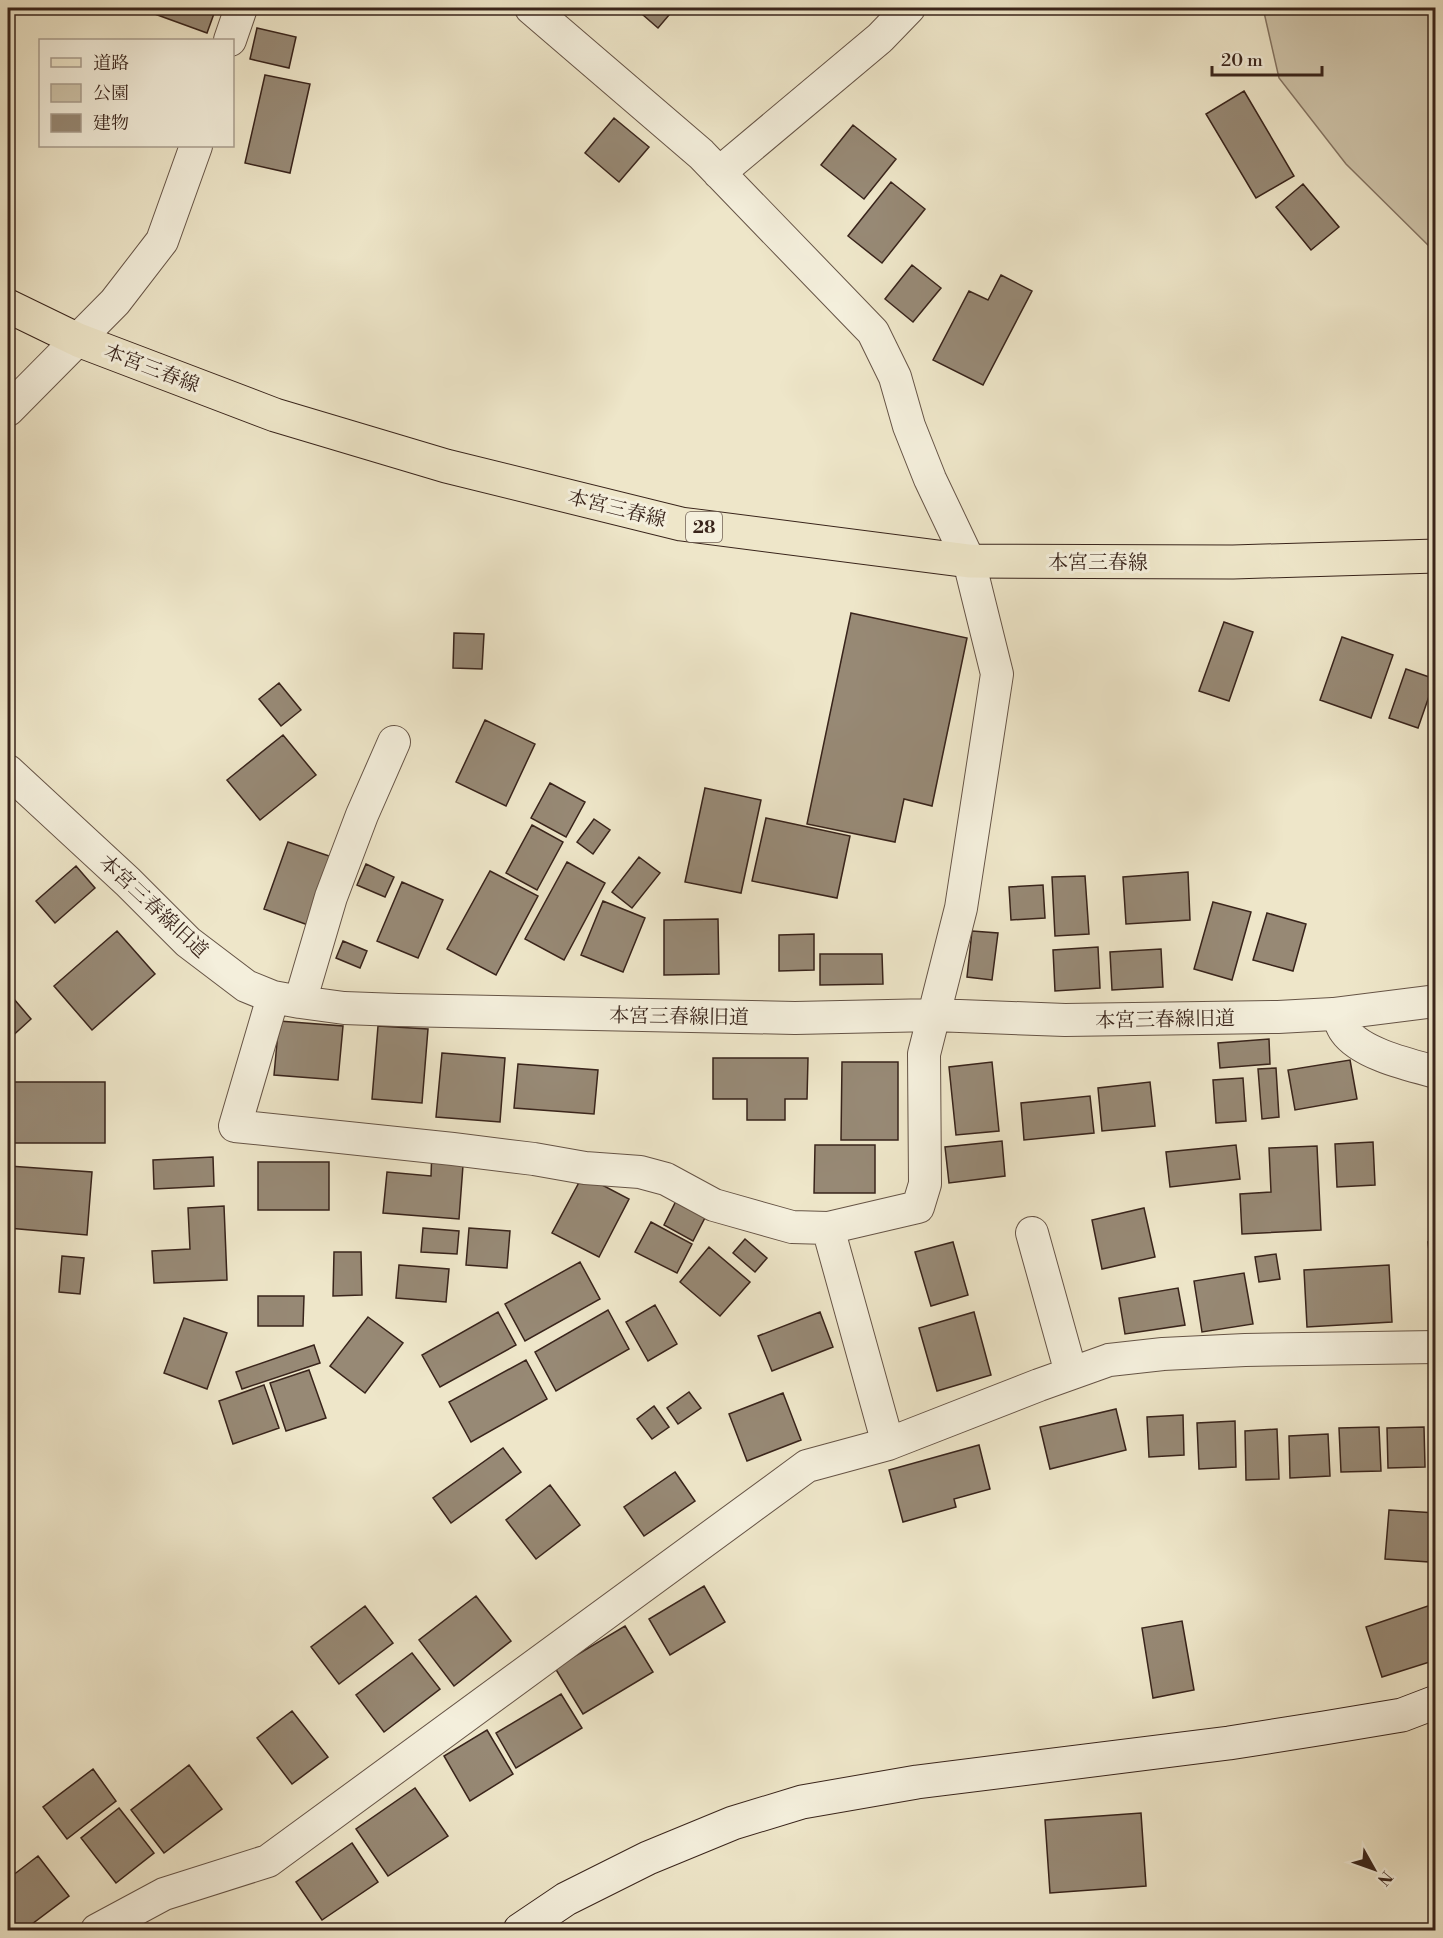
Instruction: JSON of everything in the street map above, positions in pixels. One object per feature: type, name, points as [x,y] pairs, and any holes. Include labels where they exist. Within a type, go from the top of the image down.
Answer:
[{"type":"main road","name":"本宮三春線","points":[[8,306],[78,340],[275,414],[446,466],[681,524],[969,561],[1222,562],[1436,556]]},
{"type":"street","points":[[230,39],[241,8]]},
{"type":"street","points":[[394,742],[235,1126],[464,1150],[585,1168],[640,1172],[666,1179],[714,1205],[792,1227],[828,1228],[918,1207],[925,1184],[924,1054],[961,908],[997,674],[969,561],[930,479],[909,426],[895,378],[873,332],[701,154],[531,8]]},
{"type":"street","points":[[719,173],[880,38],[909,8]]},
{"type":"street","points":[[8,410],[115,302],[162,241],[196,147]]},
{"type":"street","name":"本宮三春線旧道","points":[[8,771],[128,882],[188,942],[246,986],[286,1000],[344,1008],[398,1010],[795,1018],[933,1015],[1065,1020],[1337,1014],[1436,1001]]},
{"type":"street","points":[[1337,1014],[1345,1033],[1367,1048],[1388,1059],[1436,1072]]},
{"type":"street","points":[[828,1228],[888,1444]]},
{"type":"street","points":[[1032,1233],[1071,1373]]},
{"type":"street","points":[[97,1930],[164,1894],[268,1861],[807,1466],[888,1444],[1108,1360],[1163,1354],[1245,1350],[1436,1347]]},
{"type":"street","points":[[520,1930],[566,1899],[648,1858],[732,1823],[802,1802],[917,1782],[1229,1743],[1402,1715],[1436,1702]]},
{"type":"green space","points":[[1263,8],[1435,8],[1435,252],[1346,164],[1279,78]]},
{"type":"building","points":[[154,8],[216,8],[207,33],[152,13]]},
{"type":"building","points":[[635,8],[675,8],[658,28]]},
{"type":"building","points":[[257,28],[296,37],[289,68],[250,59]]},
{"type":"building","points":[[265,75],[310,84],[290,173],[245,163]]},
{"type":"building","points":[[1244,91],[1294,176],[1256,198],[1206,114]]},
{"type":"building","points":[[614,118],[649,147],[619,182],[585,153]]},
{"type":"building","points":[[853,125],[896,159],[864,199],[821,165]]},
{"type":"building","points":[[891,182],[925,209],[882,263],[848,236]]},
{"type":"building","points":[[1303,184],[1339,227],[1311,250],[1276,207]]},
{"type":"building","points":[[912,265],[941,288],[913,322],[885,299]]},
{"type":"building","points":[[1001,275],[1032,291],[983,385],[933,360],[969,291],[988,300]]},
{"type":"building","points":[[851,613],[967,638],[932,806],[904,799],[895,842],[807,824]]},
{"type":"building","points":[[1224,622],[1253,632],[1229,701],[1199,691]]},
{"type":"building","points":[[454,633],[484,634],[482,669],[453,668]]},
{"type":"building","points":[[1342,637],[1393,655],[1371,718],[1320,700]]},
{"type":"building","points":[[1406,669],[1435,679],[1418,728],[1389,718]]},
{"type":"building","points":[[279,683],[301,710],[281,726],[259,699]]},
{"type":"building","points":[[485,720],[535,744],[506,806],[456,782]]},
{"type":"building","points":[[283,735],[316,775],[260,820],[227,780]]},
{"type":"building","points":[[550,783],[585,802],[566,837],[531,818]]},
{"type":"building","points":[[705,788],[761,800],[741,893],[685,882]]},
{"type":"building","points":[[766,818],[850,836],[837,898],[752,881]]},
{"type":"building","points":[[594,819],[610,830],[593,854],[577,842]]},
{"type":"building","points":[[532,825],[563,842],[537,890],[506,873]]},
{"type":"building","points":[[288,842],[332,857],[308,925],[264,909]]},
{"type":"building","points":[[639,857],[660,873],[632,908],[612,892]]},
{"type":"building","points":[[567,862],[605,883],[564,960],[525,939]]},
{"type":"building","points":[[366,864],[394,877],[385,897],[357,885]]},
{"type":"building","points":[[76,866],[95,888],[55,923],[36,901]]},
{"type":"building","points":[[490,871],[538,896],[496,975],[447,949]]},
{"type":"building","points":[[1188,872],[1190,920],[1126,924],[1123,877]]},
{"type":"building","points":[[1085,876],[1089,934],[1055,936],[1052,877]]},
{"type":"building","points":[[402,882],[443,900],[418,958],[377,941]]},
{"type":"building","points":[[1043,885],[1045,918],[1011,920],[1009,887]]},
{"type":"building","points":[[603,901],[645,918],[623,972],[581,955]]},
{"type":"building","points":[[1213,902],[1251,912],[1232,980],[1194,969]]},
{"type":"building","points":[[1267,913],[1306,924],[1293,971],[1253,960]]},
{"type":"building","points":[[718,919],[719,974],[664,975],[664,920]]},
{"type":"building","points":[[117,931],[155,974],[92,1030],[54,986]]},
{"type":"building","points":[[972,931],[998,933],[992,980],[967,977]]},
{"type":"building","points":[[814,934],[814,970],[779,971],[779,935]]},
{"type":"building","points":[[343,941],[367,951],[360,968],[336,958]]},
{"type":"building","points":[[1098,947],[1100,988],[1055,991],[1053,950]]},
{"type":"building","points":[[1161,949],[1163,987],[1112,990],[1110,952]]},
{"type":"building","points":[[820,954],[882,954],[883,984],[820,985]]},
{"type":"building","points":[[8,992],[31,1019],[8,1040]]},
{"type":"building","points":[[279,1021],[343,1026],[338,1080],[274,1075]]},
{"type":"building","points":[[378,1026],[428,1029],[422,1103],[372,1099]]},
{"type":"building","points":[[1269,1039],[1270,1064],[1220,1068],[1218,1043]]},
{"type":"building","points":[[442,1053],[505,1058],[500,1122],[436,1117]]},
{"type":"building","points":[[713,1058],[808,1058],[807,1099],[785,1099],[785,1120],[747,1120],[747,1099],[713,1099]]},
{"type":"building","points":[[1350,1060],[1357,1099],[1295,1110],[1288,1070]]},
{"type":"building","points":[[842,1062],[898,1062],[898,1140],[841,1140]]},
{"type":"building","points":[[992,1062],[999,1131],[956,1135],[949,1067]]},
{"type":"building","points":[[518,1064],[598,1070],[594,1114],[514,1108]]},
{"type":"building","points":[[1276,1068],[1279,1117],[1262,1119],[1258,1069]]},
{"type":"building","points":[[1243,1078],[1246,1121],[1216,1123],[1213,1080]]},
{"type":"building","points":[[8,1082],[105,1082],[105,1143],[8,1143]]},
{"type":"building","points":[[1150,1082],[1155,1126],[1102,1131],[1098,1088]]},
{"type":"building","points":[[1090,1096],[1094,1133],[1024,1140],[1021,1103]]},
{"type":"building","points":[[1002,1141],[1005,1176],[949,1183],[945,1147]]},
{"type":"building","points":[[1373,1142],[1375,1185],[1337,1187],[1335,1144]]},
{"type":"building","points":[[815,1145],[875,1145],[875,1193],[814,1193]]},
{"type":"building","points":[[1236,1145],[1240,1179],[1170,1187],[1166,1152]]},
{"type":"building","points":[[1317,1146],[1321,1230],[1242,1234],[1240,1194],[1271,1192],[1269,1148]]},
{"type":"building","points":[[432,1149],[464,1152],[459,1219],[383,1213],[387,1172],[431,1176]]},
{"type":"building","points":[[213,1157],[214,1186],[154,1189],[153,1160]]},
{"type":"building","points":[[258,1162],[329,1162],[329,1210],[258,1210]]},
{"type":"building","points":[[9,1166],[92,1172],[87,1235],[8,1228]]},
{"type":"building","points":[[583,1175],[629,1199],[599,1257],[552,1233]]},
{"type":"building","points":[[679,1195],[709,1210],[693,1241],[664,1225]]},
{"type":"building","points":[[224,1206],[227,1280],[154,1283],[152,1251],[190,1249],[188,1208]]},
{"type":"building","points":[[1144,1208],[1155,1257],[1102,1269],[1092,1220]]},
{"type":"building","points":[[651,1222],[692,1244],[677,1273],[635,1252]]},
{"type":"building","points":[[423,1228],[459,1231],[457,1254],[421,1252]]},
{"type":"building","points":[[469,1228],[510,1231],[507,1268],[466,1265]]},
{"type":"building","points":[[745,1239],[767,1258],[755,1272],[733,1253]]},
{"type":"building","points":[[1436,1241],[1436,1306],[1435,1306],[1428,1242]]},
{"type":"building","points":[[953,1242],[968,1295],[931,1306],[915,1252]]},
{"type":"building","points":[[709,1247],[750,1282],[720,1316],[680,1282]]},
{"type":"building","points":[[334,1252],[361,1252],[362,1295],[333,1296]]},
{"type":"building","points":[[1276,1254],[1280,1279],[1259,1282],[1255,1257]]},
{"type":"building","points":[[62,1256],[84,1258],[80,1294],[59,1292]]},
{"type":"building","points":[[580,1262],[600,1299],[525,1341],[505,1304]]},
{"type":"building","points":[[399,1265],[449,1269],[446,1302],[396,1298]]},
{"type":"building","points":[[1389,1265],[1392,1322],[1307,1327],[1304,1270]]},
{"type":"building","points":[[1244,1273],[1253,1324],[1202,1332],[1194,1281]]},
{"type":"building","points":[[1178,1288],[1185,1325],[1125,1334],[1119,1298]]},
{"type":"building","points":[[258,1296],[304,1296],[303,1326],[258,1326]]},
{"type":"building","points":[[655,1305],[677,1344],[648,1361],[626,1322]]},
{"type":"building","points":[[608,1310],[629,1349],[556,1391],[535,1352]]},
{"type":"building","points":[[498,1312],[516,1345],[440,1387],[422,1355]]},
{"type":"building","points":[[820,1312],[833,1347],[772,1371],[758,1336]]},
{"type":"building","points":[[974,1312],[991,1375],[937,1391],[919,1328]]},
{"type":"building","points":[[368,1317],[403,1343],[365,1393],[330,1366]]},
{"type":"building","points":[[184,1318],[227,1333],[207,1389],[164,1373]]},
{"type":"building","points":[[314,1345],[320,1363],[242,1389],[236,1372]]},
{"type":"building","points":[[526,1360],[547,1399],[471,1442],[449,1402]]},
{"type":"building","points":[[309,1370],[326,1418],[286,1431],[270,1383]]},
{"type":"building","points":[[264,1385],[279,1428],[233,1444],[219,1401]]},
{"type":"building","points":[[689,1392],[701,1408],[678,1424],[667,1408]]},
{"type":"building","points":[[783,1393],[801,1440],[747,1461],[729,1414]]},
{"type":"building","points":[[654,1406],[669,1427],[652,1439],[637,1419]]},
{"type":"building","points":[[1116,1409],[1126,1450],[1050,1469],[1040,1427]]},
{"type":"building","points":[[1183,1415],[1184,1455],[1149,1457],[1147,1417]]},
{"type":"building","points":[[1235,1421],[1236,1467],[1199,1469],[1197,1423]]},
{"type":"building","points":[[1379,1427],[1381,1471],[1341,1472],[1339,1428]]},
{"type":"building","points":[[1424,1427],[1425,1467],[1388,1468],[1387,1428]]},
{"type":"building","points":[[1277,1429],[1279,1479],[1246,1480],[1245,1431]]},
{"type":"building","points":[[1328,1434],[1330,1476],[1290,1478],[1289,1436]]},
{"type":"building","points":[[979,1445],[990,1489],[954,1499],[956,1507],[903,1522],[889,1470]]},
{"type":"building","points":[[503,1448],[521,1472],[451,1523],[433,1498]]},
{"type":"building","points":[[1434,1448],[1436,1448],[1436,1478],[1430,1477]]},
{"type":"building","points":[[675,1472],[695,1501],[644,1536],[624,1507]]},
{"type":"building","points":[[550,1485],[580,1525],[536,1559],[506,1520]]},
{"type":"building","points":[[1389,1510],[1436,1513],[1436,1660],[1382,1677],[1366,1627],[1431,1605],[1429,1562],[1385,1559]]},
{"type":"building","points":[[704,1586],[725,1622],[670,1655],[649,1619]]},
{"type":"building","points":[[476,1596],[511,1641],[454,1686],[419,1640]]},
{"type":"building","points":[[365,1606],[393,1643],[339,1684],[311,1647]]},
{"type":"building","points":[[1182,1621],[1194,1690],[1153,1698],[1142,1628]]},
{"type":"building","points":[[625,1626],[653,1672],[583,1714],[555,1668]]},
{"type":"building","points":[[412,1653],[440,1689],[384,1732],[356,1695]]},
{"type":"building","points":[[561,1694],[582,1728],[516,1768],[496,1733]]},
{"type":"building","points":[[292,1711],[328,1757],[292,1784],[257,1738]]},
{"type":"building","points":[[487,1730],[513,1774],[470,1801],[444,1756]]},
{"type":"building","points":[[189,1765],[222,1809],[164,1853],[131,1810]]},
{"type":"building","points":[[93,1769],[116,1801],[67,1839],[43,1807]]},
{"type":"building","points":[[415,1788],[448,1836],[388,1876],[356,1829]]},
{"type":"building","points":[[119,1808],[154,1853],[116,1883],[81,1838]]},
{"type":"building","points":[[1141,1813],[1146,1886],[1050,1893],[1045,1820]]},
{"type":"building","points":[[352,1843],[378,1882],[322,1920],[296,1882]]},
{"type":"building","points":[[38,1856],[69,1896],[24,1930],[20,1930],[8,1914],[8,1879]]}]
